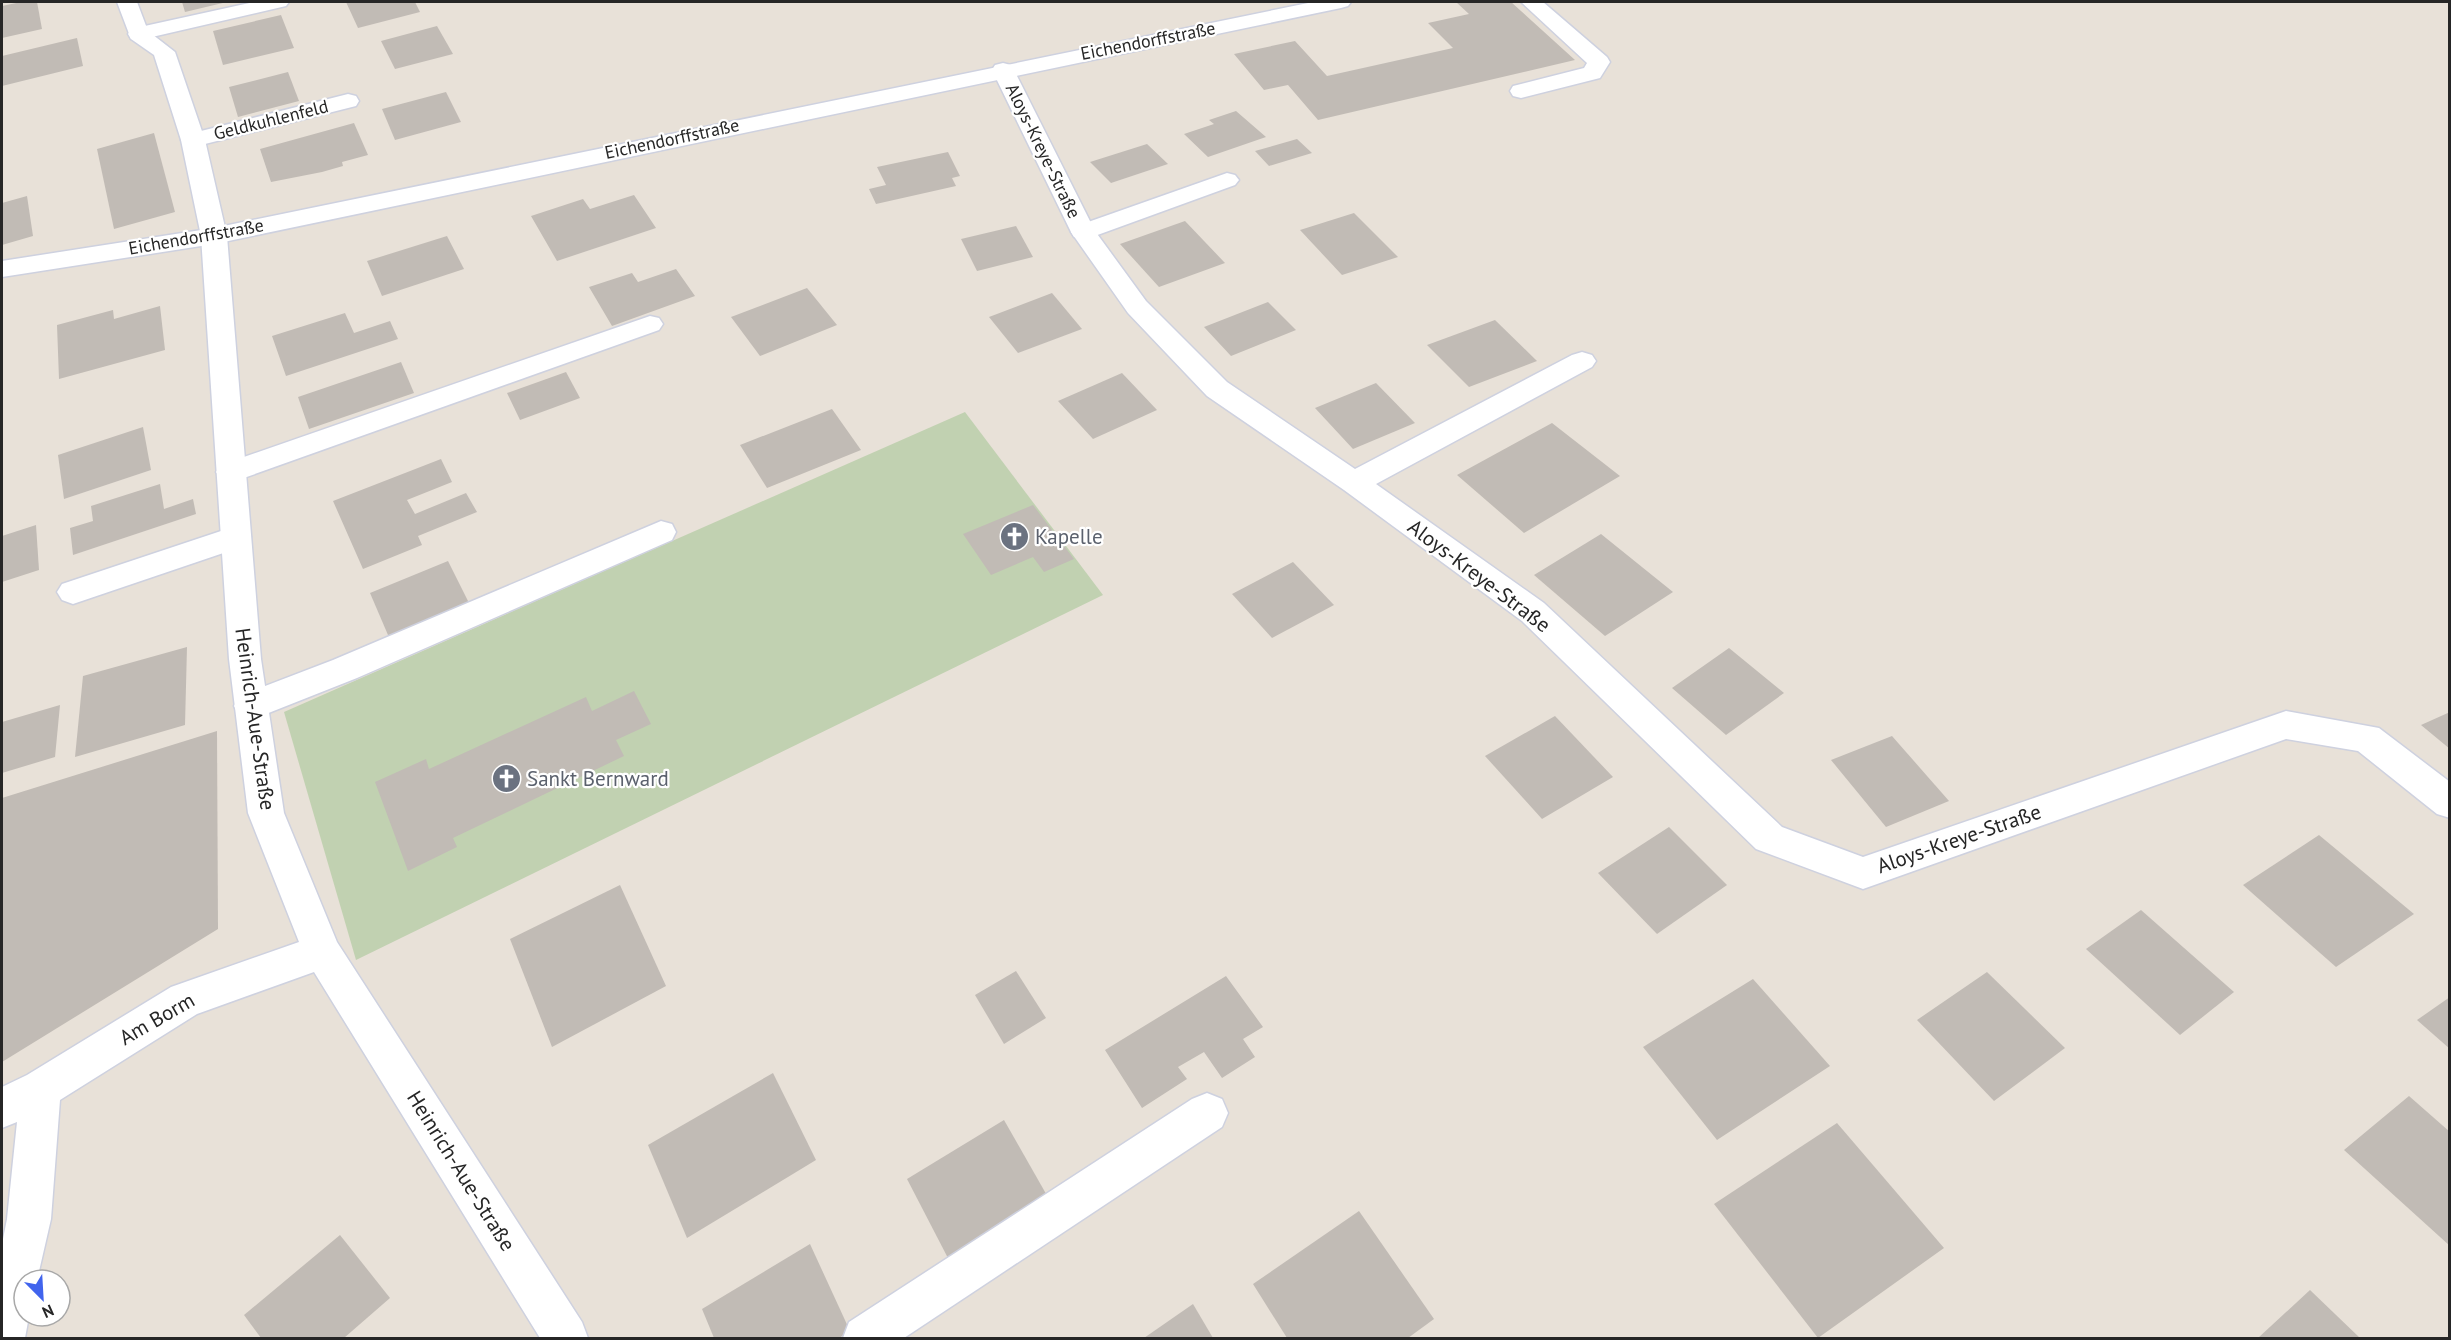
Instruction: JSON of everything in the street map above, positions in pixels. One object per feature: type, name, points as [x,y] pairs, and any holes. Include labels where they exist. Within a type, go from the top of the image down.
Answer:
[{"type":"street","points":[[127,2],[139,34],[279,2]]},
{"type":"street","name":"Eichendorffstraße","points":[[2,269],[214,236],[1003,70],[1341,2]]},
{"type":"street","points":[[1521,91],[1592,73],[1599,62],[1531,2]]},
{"type":"street","name":"Geldkuhlenfeld","points":[[139,34],[164,52],[194,140],[214,236]]},
{"type":"street","name":"Aloys-Kreye-Straße","points":[[1003,70],[1083,232],[1137,307],[1217,389],[1354,483],[1533,612],[1769,838],[1863,873],[2286,725],[2367,738],[2450,803]]},
{"type":"street","name":"Geldkuhlenfeld","points":[[194,140],[348,101]]},
{"type":"street","name":"Aloys-Kreye-Straße","points":[[1083,232],[1227,180]]},
{"type":"street","name":"Heinrich-Aue-Straße","points":[[214,236],[245,659],[266,813],[322,952],[566,1338]]},
{"type":"street","points":[[231,472],[650,324]]},
{"type":"street","points":[[1354,483],[1582,361]]},
{"type":"street","points":[[251,706],[345,669],[661,532]]},
{"type":"street","points":[[73,592],[236,537]]},
{"type":"street","name":"Am Borm","points":[[2,1108],[41,1089],[184,1000],[322,952]]},
{"type":"street","points":[[2,1338],[30,1219],[41,1089]]},
{"type":"street","points":[[865,1338],[1208,1113]]},
{"type":"green space","points":[[965,412],[1103,595],[356,960],[284,712]]},
{"type":"building","points":[[21,2],[37,2],[42,29],[2,38],[2,6]]},
{"type":"building","points":[[182,2],[227,2],[185,12]]},
{"type":"building","points":[[346,2],[415,2],[420,12],[358,28]]},
{"type":"building","points":[[1456,2],[1511,2],[1575,60],[1318,120],[1288,85],[1264,90],[1234,54],[1295,41],[1327,76],[1453,48],[1428,23],[1469,14]]},
{"type":"building","points":[[281,15],[294,48],[223,65],[213,31]]},
{"type":"building","points":[[437,26],[453,54],[395,69],[381,41]]},
{"type":"building","points":[[77,38],[83,66],[2,86],[2,56]]},
{"type":"building","points":[[288,72],[299,101],[238,117],[229,87]]},
{"type":"building","points":[[446,92],[461,122],[395,140],[382,109]]},
{"type":"building","points":[[1236,111],[1266,137],[1208,157],[1184,134],[1214,124],[1209,120]]},
{"type":"building","points":[[354,123],[368,155],[342,162],[343,166],[322,172],[271,182],[260,149]]},
{"type":"building","points":[[154,133],[175,212],[114,229],[97,149]]},
{"type":"building","points":[[1297,139],[1312,153],[1269,166],[1255,151]]},
{"type":"building","points":[[1147,144],[1168,164],[1111,183],[1090,162]]},
{"type":"building","points":[[948,152],[960,176],[952,178],[956,186],[876,204],[869,189],[886,185],[877,167]]},
{"type":"building","points":[[634,195],[656,228],[557,261],[531,216],[583,199],[590,209]]},
{"type":"building","points":[[27,196],[33,236],[2,245],[2,203]]},
{"type":"building","points":[[1354,213],[1398,257],[1342,275],[1300,230]]},
{"type":"building","points":[[1185,221],[1225,263],[1159,287],[1120,244]]},
{"type":"building","points":[[1016,226],[1033,257],[977,271],[961,239]]},
{"type":"building","points":[[447,236],[464,269],[382,296],[367,261]]},
{"type":"building","points":[[676,269],[695,296],[612,326],[589,287],[632,273],[638,282]]},
{"type":"building","points":[[807,288],[837,325],[760,356],[731,317]]},
{"type":"building","points":[[1052,293],[1082,329],[1018,353],[989,317]]},
{"type":"building","points":[[1268,302],[1296,330],[1231,356],[1204,327]]},
{"type":"building","points":[[160,306],[165,350],[59,379],[57,325],[113,310],[114,319]]},
{"type":"building","points":[[345,313],[354,333],[390,321],[398,339],[286,376],[272,336]]},
{"type":"building","points":[[1495,320],[1537,361],[1469,387],[1427,345]]},
{"type":"building","points":[[401,362],[414,393],[309,429],[298,397]]},
{"type":"building","points":[[566,372],[580,398],[520,420],[507,393]]},
{"type":"building","points":[[1122,373],[1157,410],[1093,439],[1058,401]]},
{"type":"building","points":[[1376,383],[1415,423],[1353,449],[1315,408]]},
{"type":"building","points":[[832,409],[861,450],[767,488],[740,445]]},
{"type":"building","points":[[1552,423],[1620,476],[1524,533],[1457,475]]},
{"type":"building","points":[[143,427],[151,470],[64,499],[58,455]]},
{"type":"building","points":[[441,459],[452,482],[407,500],[415,514],[466,493],[477,512],[418,536],[422,545],[363,569],[333,501]]},
{"type":"building","points":[[160,484],[164,509],[193,499],[196,514],[73,555],[70,528],[93,521],[91,506]]},
{"type":"building","points":[[1033,505],[1074,559],[1044,572],[1033,557],[991,575],[963,534]]},
{"type":"building","points":[[36,525],[39,570],[2,582],[2,536]]},
{"type":"building","points":[[1601,534],[1673,592],[1605,636],[1534,575]]},
{"type":"building","points":[[448,561],[471,607],[391,642],[370,593]]},
{"type":"building","points":[[1293,562],[1334,605],[1272,638],[1232,594]]},
{"type":"building","points":[[187,647],[185,725],[75,757],[83,676]]},
{"type":"building","points":[[1729,648],[1784,693],[1726,735],[1672,688]]},
{"type":"building","points":[[634,691],[651,724],[616,740],[624,756],[453,838],[457,847],[408,871],[375,782],[426,759],[429,769],[586,697],[592,711]]},
{"type":"building","points":[[60,705],[55,757],[2,773],[2,722]]},
{"type":"building","points":[[2450,712],[2450,749],[2421,725]]},
{"type":"building","points":[[1555,716],[1613,777],[1542,819],[1485,756]]},
{"type":"building","points":[[217,731],[218,929],[2,1062],[2,798]]},
{"type":"building","points":[[1892,736],[1949,801],[1886,827],[1831,760]]},
{"type":"building","points":[[1669,827],[1727,885],[1657,934],[1598,873]]},
{"type":"building","points":[[2319,835],[2414,914],[2336,967],[2243,885]]},
{"type":"building","points":[[620,885],[666,986],[552,1047],[510,939]]},
{"type":"building","points":[[2141,910],[2234,992],[2180,1035],[2086,949]]},
{"type":"building","points":[[1016,971],[1046,1018],[1004,1044],[975,995]]},
{"type":"building","points":[[1987,972],[2065,1048],[1994,1101],[1917,1020]]},
{"type":"building","points":[[1226,976],[1263,1027],[1243,1039],[1255,1057],[1222,1078],[1204,1052],[1178,1067],[1187,1079],[1142,1108],[1105,1050]]},
{"type":"building","points":[[1753,979],[1830,1066],[1717,1140],[1643,1047]]},
{"type":"building","points":[[2450,997],[2450,1049],[2417,1020]]},
{"type":"building","points":[[773,1073],[816,1160],[687,1238],[648,1145]]},
{"type":"building","points":[[2409,1096],[2450,1132],[2450,1246],[2344,1150]]},
{"type":"building","points":[[1004,1120],[1049,1199],[950,1262],[907,1179]]},
{"type":"building","points":[[1837,1123],[1944,1248],[1818,1338],[1714,1204]]},
{"type":"building","points":[[1359,1211],[1434,1319],[1408,1338],[1287,1338],[1253,1284]]},
{"type":"building","points":[[340,1235],[390,1298],[344,1338],[261,1338],[244,1315]]},
{"type":"building","points":[[810,1244],[850,1331],[839,1338],[714,1338],[702,1309]]},
{"type":"building","points":[[2310,1290],[2360,1338],[2258,1338]]},
{"type":"building","points":[[1193,1304],[1213,1338],[1144,1338]]},
{"type":"place","name":"Kapelle","points":[[1014,537]]},
{"type":"place","name":"Sankt Bernward","points":[[506,779]]}]
